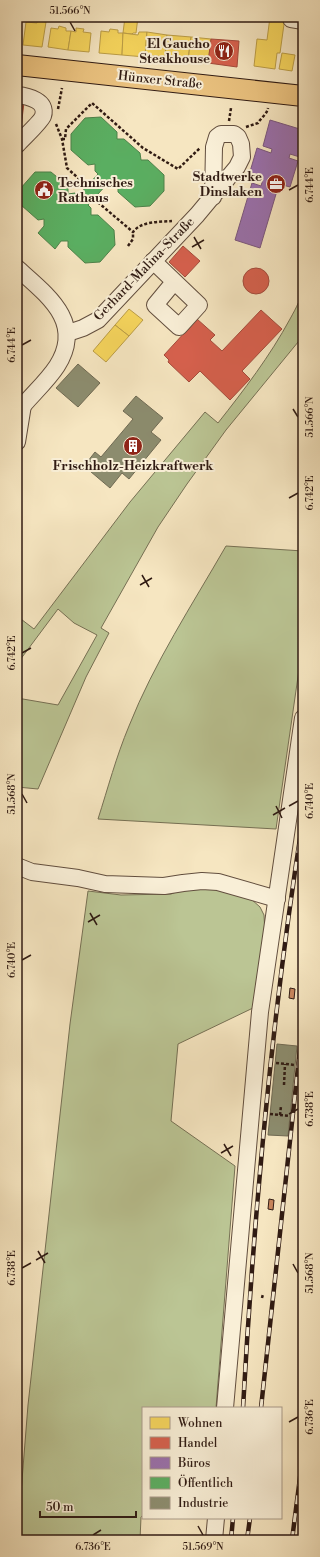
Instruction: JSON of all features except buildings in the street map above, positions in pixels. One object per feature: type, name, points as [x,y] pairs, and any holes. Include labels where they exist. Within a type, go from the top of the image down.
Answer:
[{"type":"main road","name":"Hünxer Straße","points":[[17,65],[303,96]]},
{"type":"street","points":[[17,95],[33,98],[40,103],[43,109],[43,117],[17,145]]},
{"type":"street","points":[[213,197],[215,143],[221,134],[234,134]]},
{"type":"street","name":"Gerhard-Malina-Straße","points":[[68,333],[83,328],[98,320],[213,197],[237,167],[242,158],[241,144],[238,137],[234,134]]},
{"type":"street","points":[[153,261],[174,282]]},
{"type":"street","points":[[17,268],[49,297],[61,312],[68,333],[66,349],[56,367],[20,409],[17,442]]},
{"type":"street","points":[[225,1407],[260,1012],[303,718]]},
{"type":"street","points":[[17,866],[32,872],[78,878],[105,884],[164,886],[202,881],[218,882],[277,899]]},
{"type":"street","points":[[214,1540],[216,1519]]},
{"type":"path","points":[[86,186],[67,168],[62,139],[66,139],[66,129],[92,103],[143,148],[178,169],[203,145],[215,143]]},
{"type":"path","points":[[234,134],[247,126],[258,123],[262,116],[267,112]]},
{"type":"path","points":[[94,199],[133,232]]},
{"type":"path","points":[[128,246],[134,239],[133,232],[136,227],[151,222],[172,222],[176,217]]},
{"type":"path","points":[[276,1063],[295,1065]]},
{"type":"path","points":[[284,1085],[285,1064]]},
{"type":"path","points":[[280,1115],[281,1106]]},
{"type":"path","points":[[270,1114],[290,1116]]},
{"type":"green space","points":[[303,285],[303,336],[226,430],[158,527],[101,628],[109,633],[86,677],[38,789],[17,787],[17,698],[58,705],[97,635],[74,623],[58,609],[17,664],[17,616],[34,629],[130,502],[205,412],[218,423],[274,346],[300,299]]},
{"type":"green space","points":[[226,546],[303,551],[303,642],[276,829],[98,819],[120,749],[139,703],[174,634]]},
{"type":"green space","points":[[205,886],[251,899],[260,907],[264,915],[265,934],[253,1008],[178,1044],[171,1121],[235,1166],[216,1407],[142,1407],[142,1516],[140,1540],[19,1540],[19,1518],[28,1405],[70,1024],[88,891],[121,895],[171,894],[186,888]]},
{"type":"railway","points":[[243,1407],[247,1334],[259,1186],[273,1039],[303,819]]},
{"type":"railway","points":[[261,1407],[303,1021]]},
{"type":"railway","points":[[292,1540],[303,1454]]},
{"type":"railway","points":[[231,1540],[233,1519]]},
{"type":"railway","points":[[247,1540],[250,1519]]},
{"type":"place","name":"El Gaucho Steakhouse","points":[[224,51]]},
{"type":"place","name":"Stadtwerke Dinslaken","points":[[276,184]]},
{"type":"place","name":"Technisches Rathaus","points":[[44,190]]},
{"type":"place","name":"Frischholz-Heizkraftwerk","points":[[133,446]]}]
